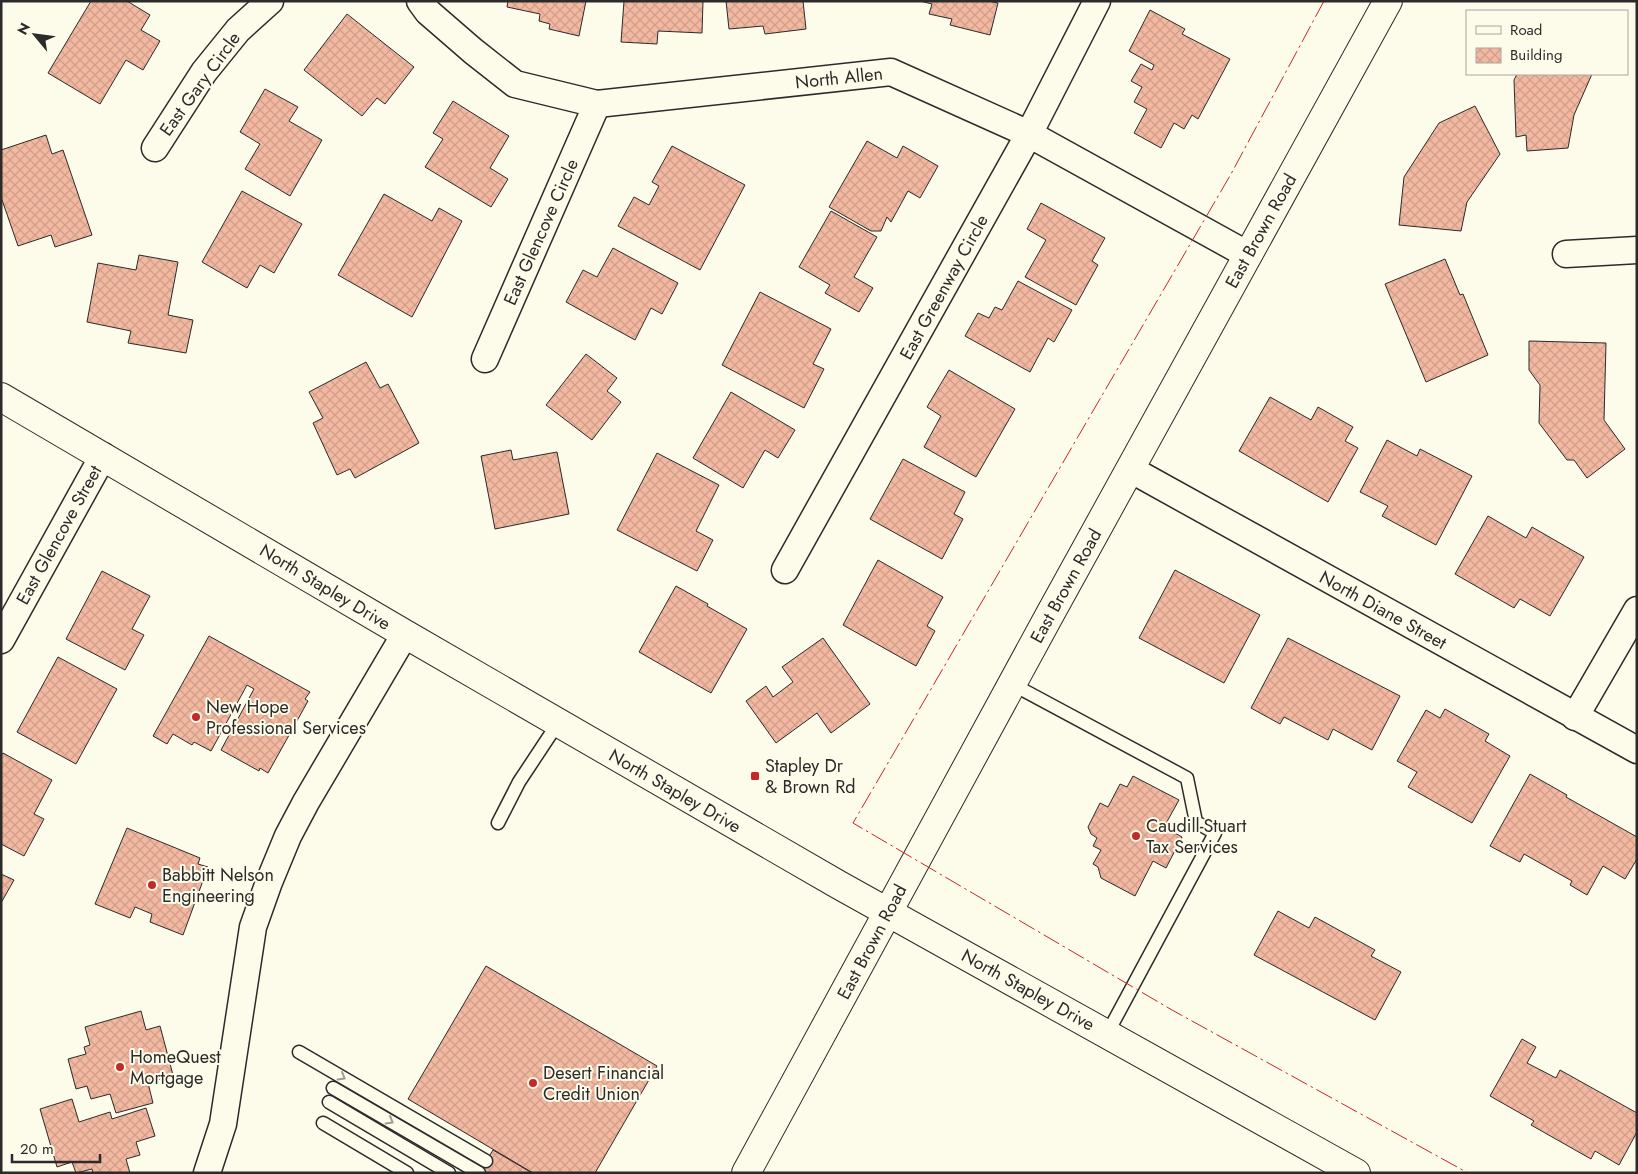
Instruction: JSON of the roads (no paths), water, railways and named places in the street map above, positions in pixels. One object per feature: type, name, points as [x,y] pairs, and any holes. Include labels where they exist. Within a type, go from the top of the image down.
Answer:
[{"type":"main road","name":"East Brown Road","points":[[746,1173],[1012,684],[1388,1]]},
{"type":"main road","name":"North Stapley Drive","points":[[1,397],[558,723],[1035,995],[1356,1173]]},
{"type":"street","name":"East Gary Circle","points":[[155,148],[204,72],[238,30],[270,1]]},
{"type":"street","name":"North Allen","points":[[420,1],[435,19],[515,84],[597,104],[891,72],[1029,134],[1248,256]]},
{"type":"street","name":"East Greenway Circle","points":[[785,570],[1029,134],[1097,1]]},
{"type":"street","name":"East Glencove Circle","points":[[486,359],[597,104]]},
{"type":"street","points":[[1566,254],[1637,250]]},
{"type":"street","name":"East Glencove Street","points":[[1,640],[103,456]]},
{"type":"street","name":"North Diane Street","points":[[1130,469],[1637,750]]},
{"type":"street","points":[[1575,717],[1637,610]]},
{"type":"street","points":[[207,1173],[223,1124],[253,927],[269,882],[288,836],[306,802],[405,634]]},
{"type":"lane","points":[[1012,684],[1187,778],[1196,822],[1215,833],[1107,1034]]},
{"type":"lane","points":[[498,823],[519,782],[558,723]]},
{"type":"lane","points":[[300,1052],[486,1161]]},
{"type":"lane","points":[[333,1088],[479,1173]]},
{"type":"lane","points":[[329,1102],[449,1173]]},
{"type":"lane","points":[[323,1123],[407,1173]]},
{"type":"place","name":"New Hope Professional Services","points":[[196,717]]},
{"type":"place","name":"Stapley Dr & Brown Rd","points":[[755,776]]},
{"type":"place","name":"Caudill-Stuart Tax Services","points":[[1136,836]]},
{"type":"place","name":"Babbitt Nelson Engineering","points":[[152,885]]},
{"type":"place","name":"HomeQuest Mortgage","points":[[120,1067]]},
{"type":"place","name":"Desert Financial Credit Union","points":[[533,1083]]}]
